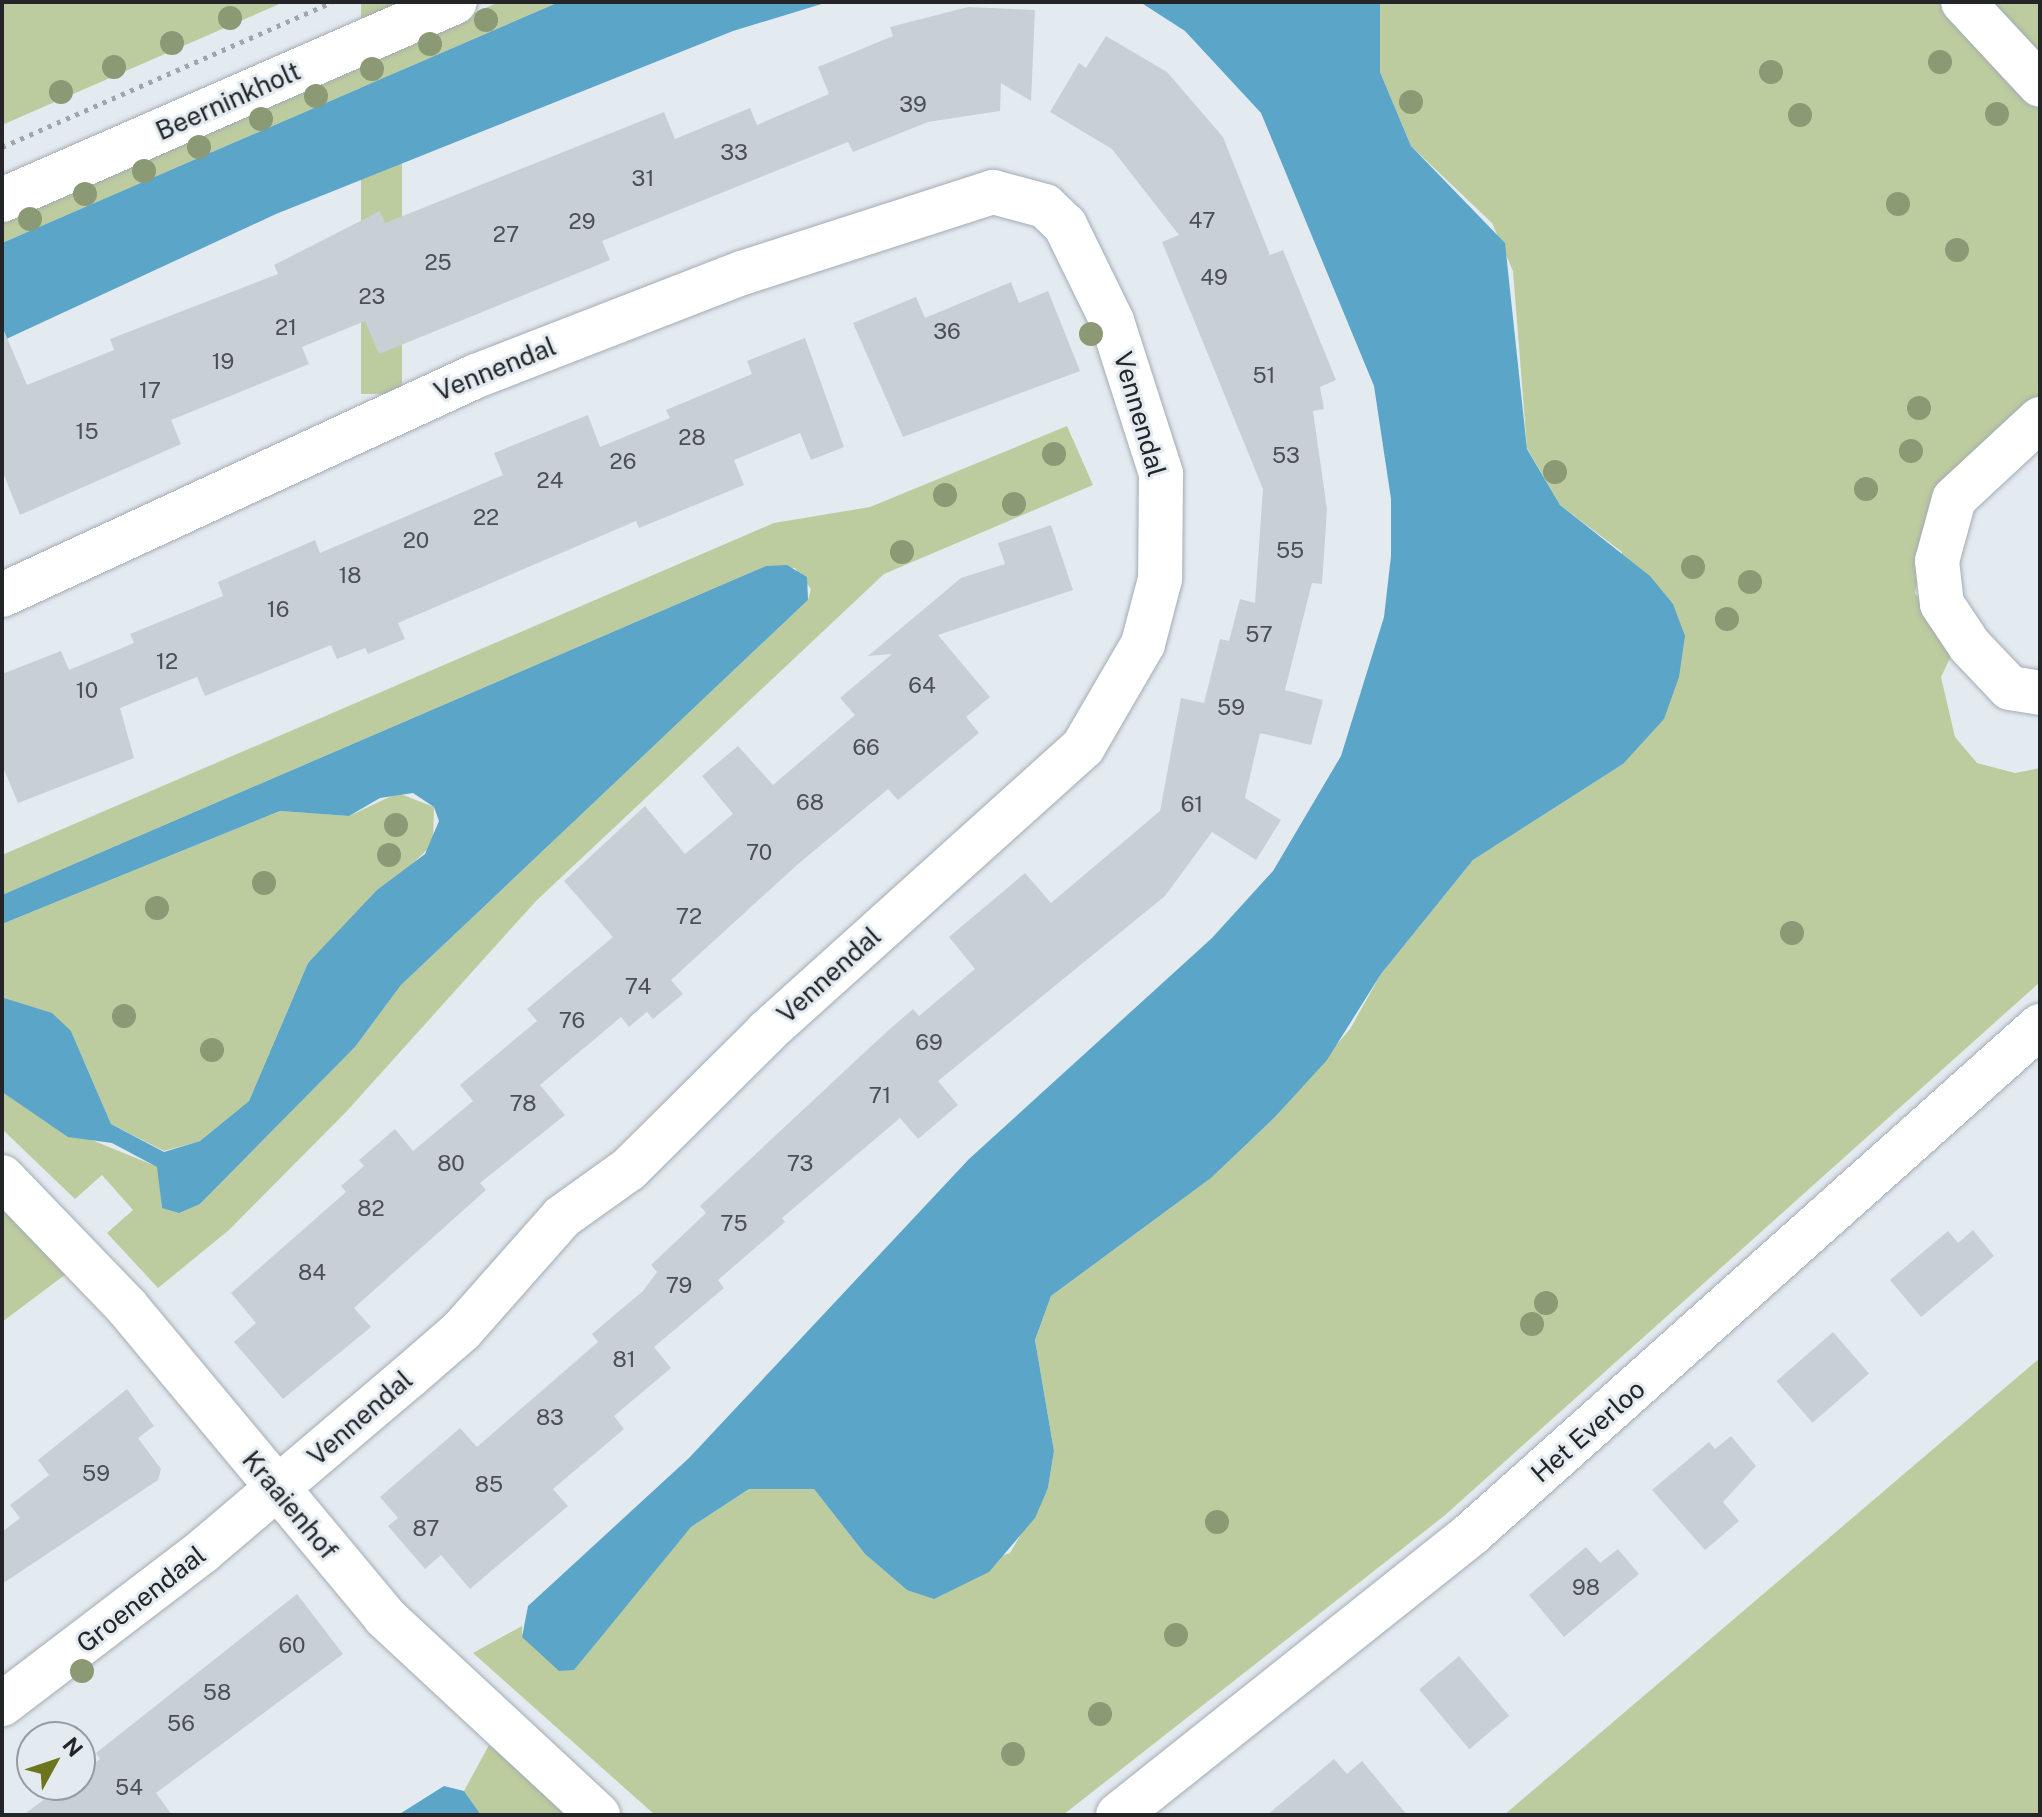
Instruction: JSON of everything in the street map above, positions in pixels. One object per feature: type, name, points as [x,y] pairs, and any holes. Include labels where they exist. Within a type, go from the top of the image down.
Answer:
[{"type":"street","name":"Beerninkholt","points":[[2,200],[455,2]]},
{"type":"street","points":[[1963,2],[2040,85]]},
{"type":"street","name":"Vennendal","points":[[2,595],[476,376],[742,273],[993,192],[1045,206],[1065,225],[1112,321],[1151,431],[1161,474],[1160,579],[1127,681],[1083,747],[767,1032],[629,1169],[585,1194],[461,1331],[276,1490]]},
{"type":"street","points":[[2040,419],[1954,499],[1937,561],[1942,604],[1970,646],[2010,688],[2040,693]]},
{"type":"street","name":"Het Everloo","points":[[1118,1815],[1471,1534],[2040,1026]]},
{"type":"street","name":"Kraaienhof","points":[[2,1177],[127,1307],[276,1490],[440,1673],[598,1815]]},
{"type":"street","name":"Groenendaal","points":[[2,1704],[276,1490]]},
{"type":"path","name":"Beerninkholt","points":[[2,147],[332,2]]},
{"type":"green space","points":[[2,2],[284,2],[2,125]]},
{"type":"green space","points":[[361,2],[402,2],[402,394],[361,394]]},
{"type":"green space","points":[[499,2],[559,2],[2,243],[2,219]]},
{"type":"green space","points":[[1380,2],[2040,2],[2040,399],[1923,549],[1915,593],[1953,652],[1941,677],[1955,737],[1977,763],[2015,773],[2040,768],[2040,982],[1444,1516],[1063,1815],[655,1815],[473,1653],[522,1626],[522,1637],[651,1573],[691,1527],[749,1489],[814,1489],[865,1554],[907,1590],[1010,1553],[1048,1488],[1054,1451],[1035,1340],[1051,1296],[1211,1178],[1274,1118],[1350,1029],[1381,974],[1473,860],[1623,764],[1622,552],[1560,505],[1527,448],[1513,271],[1492,223],[1411,146],[1380,72]]},
{"type":"green space","points":[[1067,426],[1093,485],[884,574],[536,901],[346,1112],[229,1230],[158,1288],[107,1233],[133,1210],[102,1175],[75,1199],[2,1129],[2,1092],[45,1121],[158,1167],[162,1208],[200,1204],[355,1047],[401,985],[808,600],[811,589],[795,568],[766,566],[2,895],[2,855],[774,523],[870,507]]},
{"type":"green space","points":[[398,793],[434,807],[433,844],[308,963],[249,1101],[200,1141],[164,1151],[111,1124],[71,1031],[2,998],[2,924],[280,811],[349,816]]},
{"type":"green space","points":[[2,1199],[70,1271],[2,1322]]},
{"type":"green space","points":[[2040,1358],[2040,1815],[1504,1815]]},
{"type":"green space","points":[[489,1745],[570,1815],[481,1815],[464,1791]]},
{"type":"water","points":[[559,2],[828,2],[733,31],[276,214],[2,341],[2,243]]},
{"type":"water","points":[[1140,2],[1380,2],[1380,72],[1411,146],[1505,243],[1527,449],[1560,505],[1650,576],[1673,604],[1685,636],[1679,677],[1664,719],[1623,764],[1473,860],[1381,974],[1327,1060],[1274,1118],[1211,1178],[1051,1296],[1035,1340],[1054,1451],[1048,1488],[1035,1518],[989,1572],[934,1599],[907,1590],[865,1554],[814,1489],[749,1489],[691,1527],[574,1670],[559,1671],[522,1637],[528,1606],[689,1458],[969,1159],[1212,938],[1273,871],[1341,756],[1384,617],[1391,556],[1391,499],[1374,386],[1261,113],[1185,31]]},
{"type":"water","points":[[787,565],[807,577],[808,600],[401,985],[355,1047],[200,1204],[179,1213],[162,1208],[157,1167],[112,1143],[68,1137],[2,1092],[4,998],[52,1013],[71,1031],[111,1124],[164,1152],[200,1141],[249,1101],[308,963],[377,890],[425,854],[439,821],[434,807],[413,793],[380,798],[349,816],[280,811],[2,924],[2,895],[766,566]]},
{"type":"water","points":[[444,1786],[464,1791],[481,1815],[398,1815]]},
{"type":"building","points":[[968,7],[1035,10],[1031,101],[1001,83],[1000,111],[928,122],[853,152],[848,142],[602,241],[610,260],[379,354],[365,321],[302,347],[309,364],[171,420],[181,444],[20,515],[2,470],[2,326],[27,385],[114,350],[110,339],[278,274],[274,265],[380,211],[385,223],[664,112],[675,139],[750,108],[757,125],[829,94],[818,67],[893,36],[890,27]]},
{"type":"building","points":[[1106,36],[1167,72],[1223,137],[1270,255],[1283,250],[1336,380],[1320,387],[1324,409],[1313,411],[1327,509],[1322,584],[1312,583],[1285,690],[1323,700],[1311,745],[1260,733],[1245,798],[1281,820],[1256,860],[1212,832],[1165,896],[938,1081],[958,1105],[918,1139],[900,1118],[782,1218],[785,1222],[718,1280],[724,1288],[654,1347],[671,1368],[614,1416],[624,1429],[553,1489],[568,1506],[470,1589],[441,1555],[425,1569],[388,1526],[398,1518],[380,1497],[460,1428],[477,1447],[598,1342],[592,1334],[643,1291],[657,1272],[651,1265],[706,1213],[700,1206],[913,1009],[919,1016],[975,969],[949,937],[1025,873],[1051,903],[1160,811],[1181,698],[1204,703],[1220,639],[1229,641],[1240,599],[1255,603],[1263,489],[1162,242],[1179,235],[1112,149],[1050,112],[1079,63],[1086,68]]},
{"type":"building","points":[[1011,282],[1019,303],[1048,291],[1080,371],[903,437],[853,323],[916,297],[925,318]]},
{"type":"building","points":[[805,338],[844,447],[811,460],[800,433],[734,460],[744,485],[639,528],[636,521],[398,623],[405,639],[368,654],[365,648],[337,659],[331,645],[205,696],[197,677],[120,708],[134,758],[18,803],[2,765],[2,674],[61,651],[69,670],[134,643],[130,634],[223,596],[218,582],[315,540],[320,553],[503,475],[494,453],[588,415],[600,447],[670,418],[666,410],[752,374],[747,361]]},
{"type":"building","points":[[1051,525],[1073,590],[938,635],[990,697],[966,717],[979,733],[898,800],[888,789],[797,865],[671,980],[683,994],[653,1019],[647,1012],[629,1027],[621,1017],[540,1085],[565,1115],[480,1183],[486,1190],[354,1308],[371,1327],[283,1399],[234,1342],[256,1323],[231,1293],[346,1192],[341,1186],[364,1166],[359,1160],[395,1129],[413,1151],[473,1101],[460,1085],[537,1021],[527,1009],[613,937],[564,881],[645,806],[685,854],[733,814],[702,776],[738,746],[773,785],[855,715],[840,698],[892,654],[868,656],[961,578],[1005,564],[998,543]]},
{"type":"building","points":[[1973,1230],[1994,1256],[1921,1317],[1890,1280],[1948,1231],[1958,1243]]},
{"type":"building","points":[[1833,1332],[1869,1374],[1812,1423],[1776,1381]]},
{"type":"building","points":[[127,1389],[154,1426],[138,1438],[161,1469],[158,1480],[2,1584],[2,1532],[20,1518],[10,1505],[49,1475],[38,1460]]},
{"type":"building","points":[[1731,1436],[1756,1466],[1723,1502],[1739,1521],[1705,1550],[1652,1490],[1709,1442],[1715,1449]]},
{"type":"building","points":[[1586,1547],[1600,1563],[1618,1549],[1639,1574],[1564,1637],[1529,1595]]},
{"type":"building","points":[[297,1594],[343,1654],[156,1793],[172,1815],[23,1815],[42,1801],[96,1801],[96,1762],[100,1759],[96,1753]]},
{"type":"building","points":[[1459,1656],[1509,1716],[1469,1749],[1419,1689]]},
{"type":"building","points":[[1334,1759],[1347,1774],[1362,1761],[1407,1815],[1267,1815]]}]
